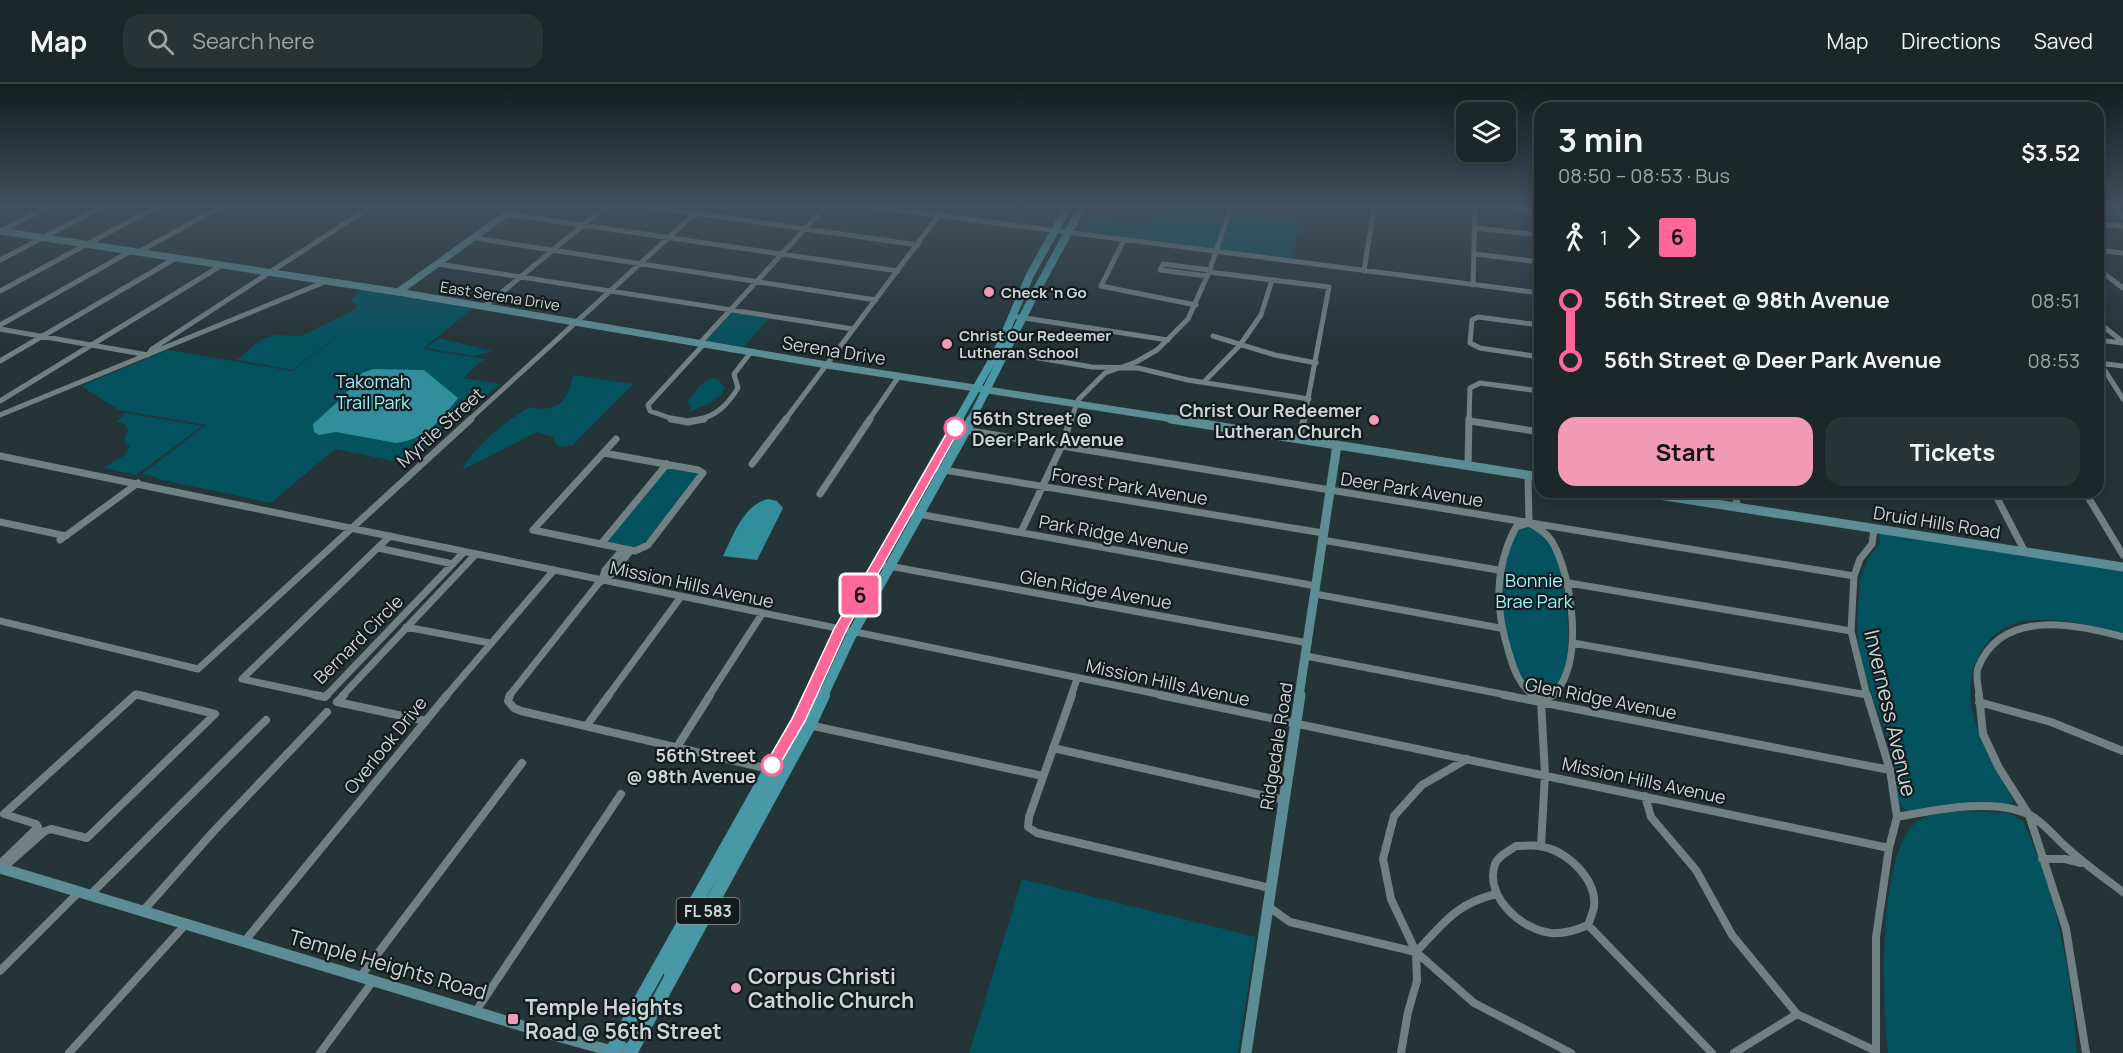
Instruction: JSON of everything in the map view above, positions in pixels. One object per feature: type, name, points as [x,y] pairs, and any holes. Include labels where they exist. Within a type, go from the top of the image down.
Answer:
[{"type":"main road","name":"FL 583","points":[[632,1050],[809,725],[854,632],[907,512],[965,430],[988,390],[1012,316],[1042,252]]},
{"type":"main road","name":"FL 583","points":[[611,1052],[798,721],[840,629],[918,514],[977,388],[1023,318],[1057,252]]},
{"type":"main road","points":[[1036,263],[1050,265]]},
{"type":"main road","points":[[769,769],[783,772]]},
{"type":"main road","points":[[729,842],[743,845]]},
{"type":"main road","points":[[672,977],[669,968],[692,924],[692,916],[689,914]]},
{"type":"street","points":[[0,260],[15,252]]},
{"type":"street","points":[[0,291],[72,252]]},
{"type":"street","points":[[0,327],[129,252]]},
{"type":"street","name":"East Serena Drive","points":[[140,252],[398,292],[676,339]]},
{"type":"street","points":[[148,355],[152,349],[300,252]]},
{"type":"street","points":[[398,292],[454,252]]},
{"type":"street","points":[[484,307],[551,252]]},
{"type":"street","points":[[569,252],[876,300]]},
{"type":"street","name":"Myrtle Street","points":[[0,621],[198,669],[653,252]]},
{"type":"street","points":[[770,252],[898,271]]},
{"type":"street","points":[[752,464],[912,252]]},
{"type":"street","points":[[1118,252],[1101,286],[1196,305]]},
{"type":"street","points":[[1021,532],[1062,445],[1078,400],[1105,373],[1136,362],[1157,350],[1188,319],[1209,273],[1215,252]]},
{"type":"street","points":[[1217,252],[1534,292]]},
{"type":"street","points":[[1364,271],[1367,252]]},
{"type":"street","points":[[751,352],[734,374],[738,388],[730,404],[708,419],[692,422],[661,417],[650,411],[648,405],[729,310],[782,254]]},
{"type":"street","points":[[1473,285],[1475,254],[1534,261]]},
{"type":"street","points":[[0,361],[176,258]]},
{"type":"street","points":[[438,264],[853,330]]},
{"type":"street","points":[[1209,273],[1163,264],[1160,270],[1209,273],[1329,287],[1310,399],[1299,439]]},
{"type":"street","points":[[0,401],[222,265]]},
{"type":"street","points":[[2104,274],[2123,288]]},
{"type":"street","points":[[1204,382],[1240,345],[1261,315],[1272,280]]},
{"type":"street","points":[[0,415],[327,281]]},
{"type":"street","points":[[1012,316],[1168,340]]},
{"type":"street","points":[[1534,324],[1478,317],[1472,320],[1470,343],[1480,348],[1534,356]]},
{"type":"street","points":[[0,327],[148,355]]},
{"type":"street","points":[[2104,327],[2123,342]]},
{"type":"street","points":[[1213,336],[1240,345],[1316,363]]},
{"type":"street","name":"Serena Drive","points":[[676,339],[988,390]]},
{"type":"street","points":[[2104,340],[2123,342]]},
{"type":"street","points":[[1002,352],[1092,367],[1138,368],[1204,382],[1310,399]]},
{"type":"street","points":[[2104,364],[2123,366]]},
{"type":"street","points":[[2104,370],[2123,399]]},
{"type":"street","points":[[820,494],[899,376]]},
{"type":"street","points":[[1468,465],[1470,388],[1473,384],[1534,390]]},
{"type":"street","points":[[988,390],[1534,476]]},
{"type":"street","points":[[1470,421],[1534,431]]},
{"type":"street","name":"Deer Park Avenue","points":[[965,430],[1854,576]]},
{"type":"street","points":[[604,453],[698,470],[703,473],[648,545],[642,549],[622,549],[533,530],[616,439]]},
{"type":"street","name":"Ridgedale Road","points":[[1246,1053],[1337,445]]},
{"type":"street","name":"Mission Hills Avenue","points":[[0,456],[680,598],[1545,774],[1888,848]]},
{"type":"street","points":[[601,544],[667,464]]},
{"type":"street","name":"Forest Park Avenue","points":[[938,469],[1323,536],[1498,570]]},
{"type":"street","points":[[1528,475],[1529,523]]},
{"type":"street","points":[[0,522],[63,538],[138,483]]},
{"type":"street","name":"Druid Hills Road","points":[[1679,498],[2123,567]]},
{"type":"street","points":[[1736,498],[1738,507]]},
{"type":"street","points":[[1997,498],[2025,552]]},
{"type":"street","points":[[2089,498],[2123,555]]},
{"type":"street","name":"Park Ridge Avenue","points":[[907,512],[1021,532],[1500,628]]},
{"type":"street","points":[[1529,523],[1516,527],[1498,570],[1500,628],[1518,677],[1525,689],[1541,701],[1545,774],[1541,846]]},
{"type":"street","points":[[1529,523],[1552,540],[1569,583],[1573,643],[1569,664],[1562,686],[1554,694],[1541,701]]},
{"type":"street","name":"Inverness Avenue","points":[[1874,529],[1872,544],[1860,559],[1854,576],[1851,632],[1890,770],[1897,817],[1888,848],[1876,937],[1876,1052]]},
{"type":"street","name":"Bernard Circle","points":[[390,536],[242,679],[325,697],[464,552]]},
{"type":"street","points":[[378,548],[453,564]]},
{"type":"street","points":[[602,580],[605,570],[622,549]]},
{"type":"street","points":[[631,550],[612,574],[602,580],[510,693],[508,701],[514,708],[521,711],[769,769]]},
{"type":"street","points":[[426,721],[337,702],[476,554]]},
{"type":"street","name":"Glen Ridge Avenue","points":[[883,566],[1308,643]]},
{"type":"street","name":"Overlook Drive","points":[[244,942],[554,570]]},
{"type":"street","points":[[1569,583],[1851,632]]},
{"type":"street","points":[[587,725],[680,598]]},
{"type":"street","points":[[677,747],[762,614]]},
{"type":"street","points":[[2086,1053],[2066,929],[2029,815],[1999,768],[1983,734],[1977,670],[1996,642],[2017,630],[2036,626],[2077,627],[2123,637]]},
{"type":"street","points":[[406,627],[490,644]]},
{"type":"street","points":[[1573,643],[1867,695]]},
{"type":"street","name":"Glen Ridge Avenue","points":[[1306,656],[1890,770]]},
{"type":"street","points":[[1077,679],[1028,827],[1037,833],[1270,888]]},
{"type":"street","points":[[1,867],[45,831],[51,829],[87,838],[215,714],[136,694],[2,813]]},
{"type":"street","points":[[1979,702],[2051,722],[2123,751]]},
{"type":"street","points":[[137,910],[327,712]]},
{"type":"street","points":[[0,971],[266,720]]},
{"type":"street","points":[[809,725],[1043,776]]},
{"type":"street","points":[[1053,748],[1284,801]]},
{"type":"street","points":[[1401,1053],[1408,1012],[1417,981],[1416,952],[1391,899],[1383,859],[1394,816],[1409,797],[1422,785],[1467,759]]},
{"type":"street","points":[[320,1053],[367,979],[522,763]]},
{"type":"street","points":[[476,1011],[621,794]]},
{"type":"street","points":[[1645,796],[1646,808],[1651,819],[1696,869],[1724,923],[1745,954],[1797,1014],[1876,1052]]},
{"type":"street","points":[[1897,817],[1954,808],[1983,807],[2029,815],[2084,863],[2123,892]]},
{"type":"street","points":[[1,867],[38,827],[36,824],[2,813]]},
{"type":"street","points":[[1516,846],[1541,846],[1567,858],[1584,873],[1592,891],[1594,907],[1588,925],[1572,931],[1550,933],[1524,922],[1511,912],[1496,894],[1495,864],[1516,846]]},
{"type":"street","points":[[2042,859],[2065,859],[2084,863]]},
{"type":"street","name":"Temple Heights Road","points":[[1,867],[186,925],[611,1052],[632,1050]]},
{"type":"street","points":[[1416,952],[1456,910],[1480,898],[1496,894]]},
{"type":"street","points":[[1269,907],[1290,922],[1416,952],[1474,1003],[1571,1053]]},
{"type":"street","points":[[69,1053],[186,925]]},
{"type":"street","points":[[1588,925],[1712,1053]]},
{"type":"street","points":[[1734,1053],[1797,1014]]},
{"type":"green space","points":[[1241,252],[1293,252],[1291,259]]},
{"type":"green space","name":"Takomah Trail Park","points":[[362,289],[474,307],[423,349],[484,359],[463,378],[500,384],[409,464],[335,449],[271,503],[158,479],[142,474],[206,425],[119,410],[81,386],[168,350],[292,371],[387,300],[292,370],[237,360],[260,340],[275,335],[301,336],[354,310],[357,306],[351,300]]},
{"type":"green space","points":[[732,312],[769,318],[744,347],[706,341]]},
{"type":"green space","points":[[439,338],[492,351],[474,356],[426,348]]},
{"type":"green space","points":[[573,375],[633,384],[572,446],[558,447],[553,437],[537,432],[462,470],[483,442],[529,407],[547,408],[559,404],[568,393]]},
{"type":"green space","points":[[712,378],[718,379],[725,388],[722,393],[709,403],[688,412],[692,408],[687,402],[700,385]]},
{"type":"green space","points":[[125,413],[203,426],[136,475],[103,468],[125,455],[130,447],[124,441],[128,430],[125,424],[117,422]]},
{"type":"green space","points":[[668,468],[701,473],[644,544],[635,547],[607,542]]},
{"type":"green space","name":"Bonnie Brae Park","points":[[1527,525],[1537,530],[1549,541],[1561,571],[1565,591],[1568,635],[1564,673],[1558,685],[1543,697],[1532,692],[1522,680],[1514,663],[1501,602],[1500,584],[1503,565],[1516,532]]},
{"type":"green space","points":[[1879,534],[2123,569],[2123,634],[2071,622],[2030,620],[2006,627],[1995,635],[1979,656],[1971,682],[1972,710],[1984,745],[2014,801],[2010,805],[1912,811],[1903,808],[1898,800],[1895,769],[1888,740],[1863,670],[1857,623],[1860,579],[1868,559],[1880,543]]},
{"type":"green space","points":[[1963,811],[2008,813],[2023,821],[2045,878],[2061,935],[2071,992],[2077,1053],[1888,1053],[1884,1001],[1885,930],[1895,862],[1905,837],[1918,821],[1934,815]]},
{"type":"green space","points":[[1022,879],[1256,937],[1238,1053],[969,1053]]},
{"type":"shaded area","points":[[373,369],[424,370],[458,398],[432,427],[416,438],[406,441],[396,443],[336,432],[319,435],[314,432],[313,424],[343,397],[362,373]]},
{"type":"shaded area","points":[[768,499],[777,501],[783,508],[757,560],[723,556],[745,514],[759,502]]},
{"type":"bus line","name":"6","points":[[772,765],[798,721],[840,629],[955,428]]},
{"type":"place","name":"Check 'n Go","points":[[989,292]]},
{"type":"place","name":"Christ Our Redeemer Lutheran School","points":[[947,344]]},
{"type":"place","name":"Christ Our Redeemer Lutheran Church","points":[[1374,420]]},
{"type":"place","name":"56th Street @ Deer Park Avenue","points":[[955,428]]},
{"type":"place","name":"56th Street @ 98th Avenue","points":[[772,765]]},
{"type":"place","name":"Corpus Christi Catholic Church","points":[[736,988]]},
{"type":"place","name":"Temple Heights Road @ 56th Street","points":[[513,1019]]}]
